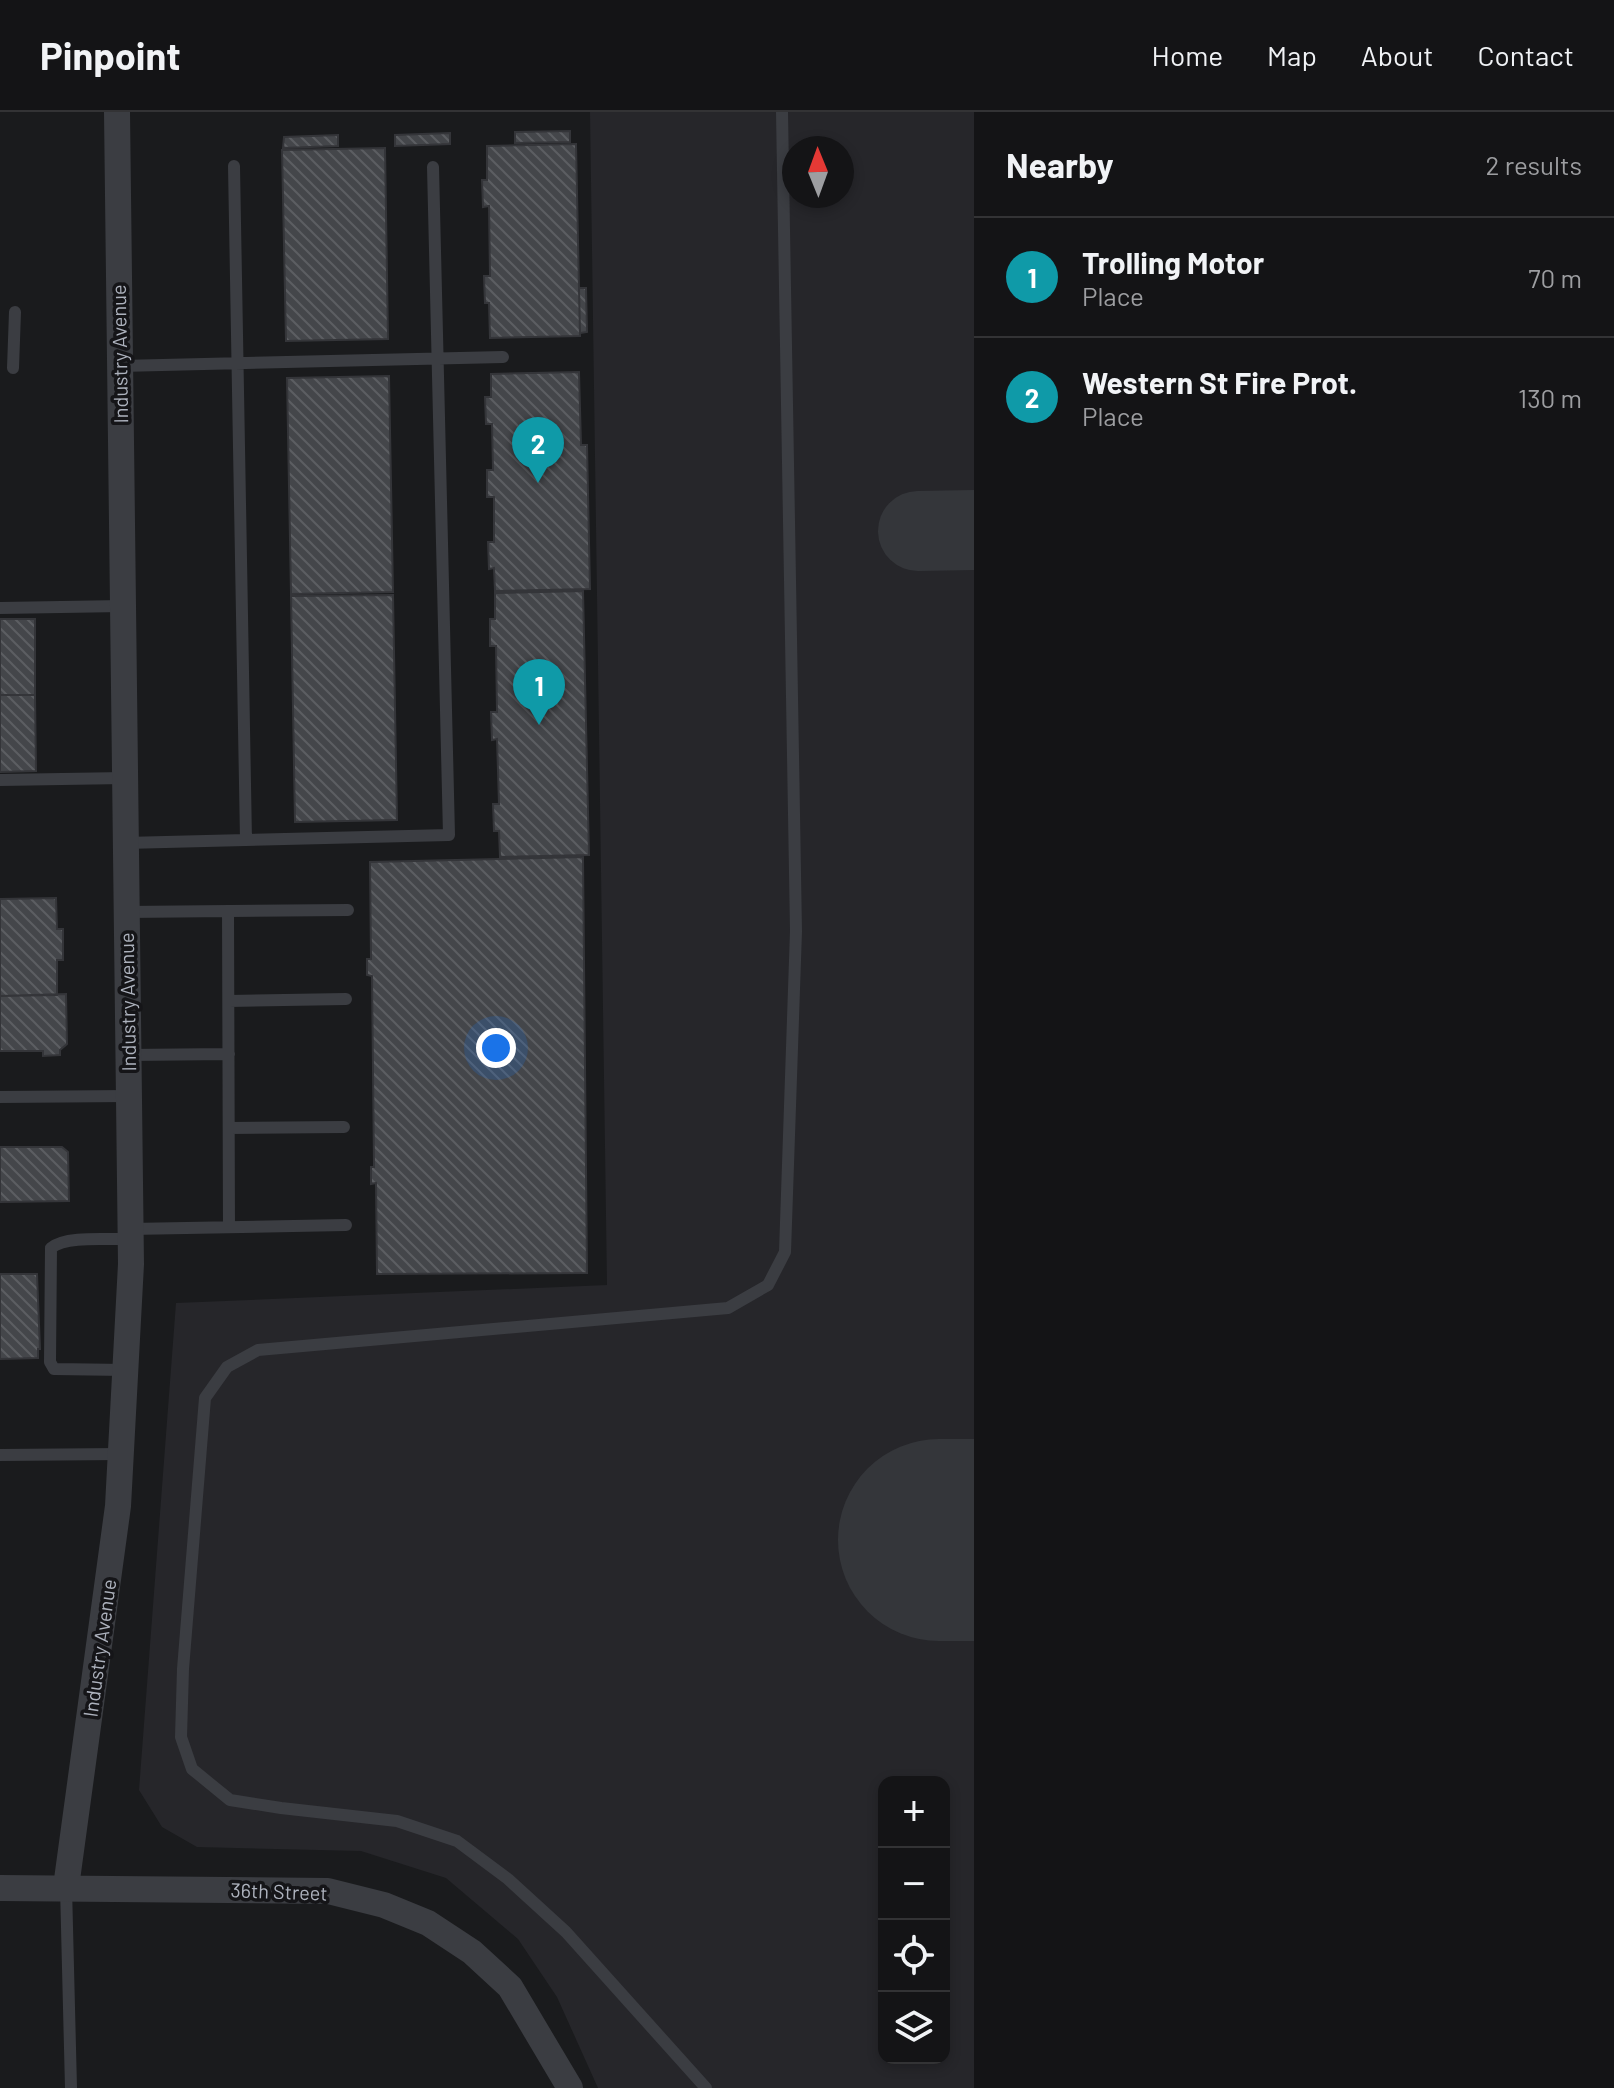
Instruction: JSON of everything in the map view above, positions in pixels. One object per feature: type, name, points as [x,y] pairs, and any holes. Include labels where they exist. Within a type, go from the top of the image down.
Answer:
[{"type":"street","name":"Industry Avenue","points":[[66,1887],[118,1506],[130,1234],[117,112]]},
{"type":"street","name":"36th Street","points":[[0,1888],[328,1891],[384,1905],[428,1923],[472,1952],[510,1987],[570,2088]]},
{"type":"lane","points":[[706,2088],[566,1932],[508,1879],[457,1841],[397,1821],[230,1800],[201,1777],[192,1769],[181,1737],[183,1669],[205,1398],[227,1367],[258,1350],[728,1308],[768,1285],[785,1252],[796,931],[782,112]]},
{"type":"lane","points":[[234,166],[246,840]]},
{"type":"lane","points":[[125,843],[449,835],[433,167]]},
{"type":"lane","points":[[13,368],[15,312]]},
{"type":"lane","points":[[120,366],[503,357]]},
{"type":"lane","points":[[0,608],[123,606]]},
{"type":"lane","points":[[0,780],[125,778]]},
{"type":"lane","points":[[126,912],[348,910]]},
{"type":"lane","points":[[228,911],[229,1227]]},
{"type":"lane","points":[[229,1001],[346,999]]},
{"type":"lane","points":[[128,1055],[229,1054]]},
{"type":"lane","points":[[0,1097],[129,1096]]},
{"type":"lane","points":[[229,1128],[344,1127]]},
{"type":"lane","points":[[125,1370],[54,1369],[50,1362],[51,1248],[57,1242],[229,1227],[346,1225]]},
{"type":"lane","points":[[0,1455],[121,1454]]},
{"type":"lane","points":[[66,1887],[71,2088]]},
{"type":"shaded area","points":[[590,112],[974,112],[974,2088],[598,2088],[557,1997],[518,1939],[446,1878],[361,1851],[197,1847],[162,1827],[139,1790],[176,1303],[607,1285]]},
{"type":"building","points":[[570,131],[570,142],[515,143],[515,132]]},
{"type":"building","points":[[450,133],[450,144],[395,146],[395,135]]},
{"type":"building","points":[[338,135],[338,146],[283,148],[284,137]]},
{"type":"building","points":[[576,144],[580,336],[490,338],[484,276],[490,276],[489,206],[483,207],[482,180],[487,180],[487,146]]},
{"type":"building","points":[[385,148],[388,339],[286,341],[282,150]]},
{"type":"building","points":[[579,288],[586,288],[587,332],[580,333]]},
{"type":"building","points":[[579,372],[581,445],[587,445],[590,589],[495,591],[494,568],[489,569],[488,542],[494,542],[494,497],[487,497],[487,470],[493,470],[492,424],[486,424],[485,397],[491,397],[491,374]]},
{"type":"building","points":[[389,376],[393,592],[291,594],[287,378]]},
{"type":"building","points":[[583,591],[589,855],[500,857],[499,831],[494,831],[493,804],[499,804],[497,739],[492,740],[491,712],[497,712],[496,646],[490,646],[490,619],[495,619],[495,593]]},
{"type":"building","points":[[393,595],[397,820],[295,822],[291,596]]},
{"type":"building","points":[[0,619],[35,619],[35,695],[0,695]]},
{"type":"building","points":[[0,695],[35,695],[36,771],[0,772]]},
{"type":"building","points":[[583,857],[587,1273],[377,1274],[376,1183],[371,1184],[371,1167],[374,1167],[372,976],[367,975],[367,959],[371,959],[370,862]]},
{"type":"building","points":[[56,898],[57,929],[63,929],[63,960],[57,960],[57,995],[0,996],[0,899]]},
{"type":"building","points":[[66,994],[67,1044],[60,1050],[60,1055],[43,1056],[43,1051],[0,1051],[0,996]]},
{"type":"building","points":[[0,1147],[62,1147],[68,1152],[69,1201],[0,1202]]},
{"type":"building","points":[[0,1274],[37,1274],[38,1358],[0,1359]]},
{"type":"taxiway","points":[[918,531],[974,530]]},
{"type":"runway","points":[[939,1540],[974,1540]]},
{"type":"place","name":"Western St Fire Prot.","points":[[538,483]]},
{"type":"place","name":"Trolling Motor","points":[[539,725]]}]
